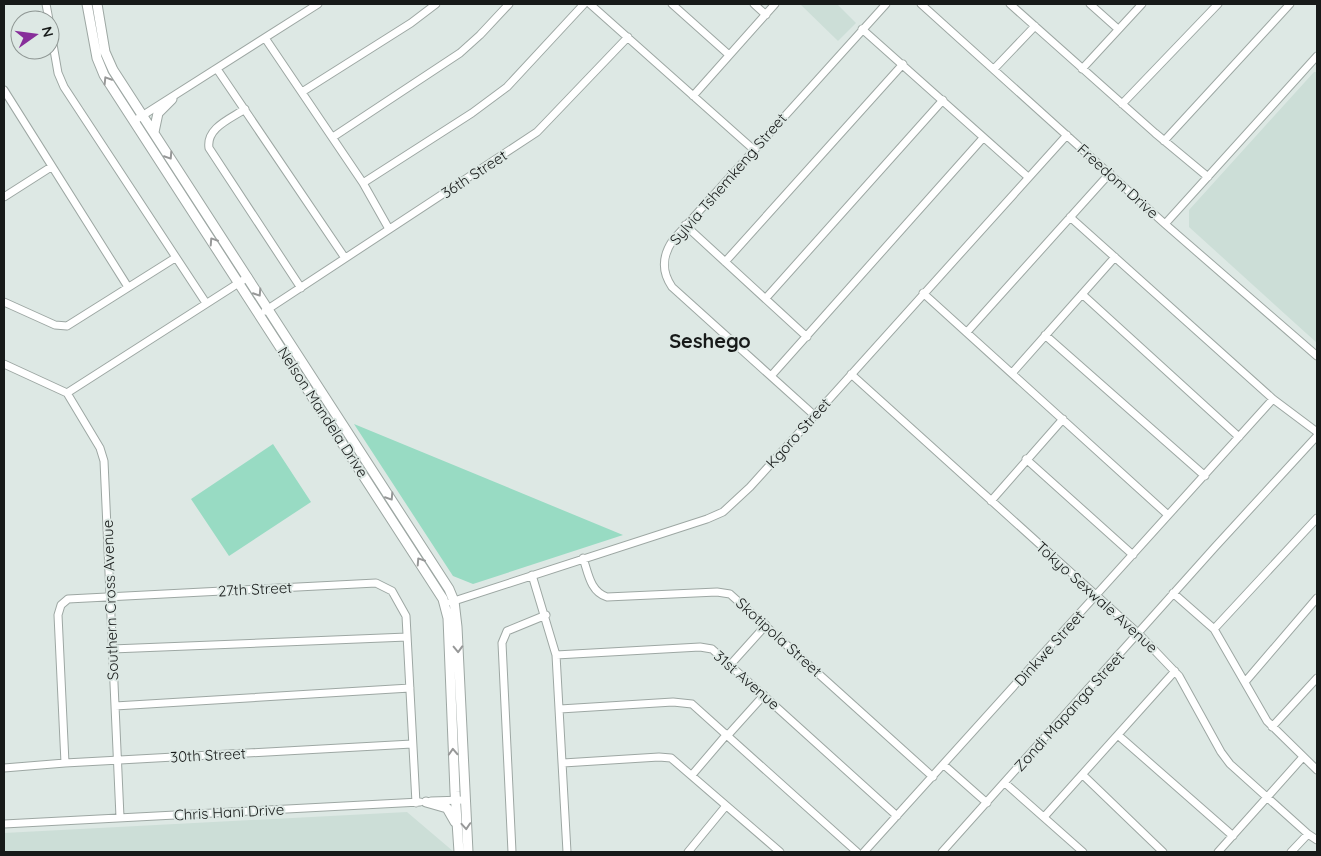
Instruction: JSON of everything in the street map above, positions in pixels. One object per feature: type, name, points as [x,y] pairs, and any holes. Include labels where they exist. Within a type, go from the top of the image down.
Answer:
[{"type":"main road","name":"Nelson Mandela Drive","points":[[87,4],[100,68],[436,586],[449,602]]},
{"type":"main road","name":"Nelson Mandela Drive","points":[[97,4],[105,52],[109,61],[443,578],[457,626],[460,800],[457,827],[460,852]]},
{"type":"main road","points":[[154,133],[158,112],[172,99]]},
{"type":"main road","name":"Nelson Mandela Drive","points":[[460,800],[468,852]]},
{"type":"main road","points":[[421,802],[447,808],[457,827]]},
{"type":"street","points":[[134,121],[172,99],[318,4]]},
{"type":"street","points":[[302,92],[403,28],[436,4]]},
{"type":"street","points":[[332,137],[460,53],[509,4]]},
{"type":"street","points":[[363,183],[472,112],[506,87],[584,4]]},
{"type":"street","points":[[590,4],[753,149]]},
{"type":"street","points":[[672,4],[728,54]]},
{"type":"street","points":[[754,4],[766,14]]},
{"type":"street","points":[[693,96],[728,54],[775,4]]},
{"type":"street","name":"Sylvia Tshemkeng Street","points":[[814,415],[668,281],[664,267],[667,249],[685,225],[886,4]]},
{"type":"street","name":"Freedom Drive","points":[[921,4],[1165,224],[1317,356]]},
{"type":"street","points":[[1010,4],[1122,104],[1208,177]]},
{"type":"street","points":[[1090,4],[1118,29]]},
{"type":"street","points":[[1082,69],[1142,4]]},
{"type":"street","points":[[1122,104],[1218,4]]},
{"type":"street","points":[[1164,140],[1290,4]]},
{"type":"street","points":[[994,68],[1035,26]]},
{"type":"street","points":[[862,29],[1028,177]]},
{"type":"street","name":"36th Street","points":[[260,314],[537,132],[628,37]]},
{"type":"street","points":[[265,38],[363,183],[389,229]]},
{"type":"street","points":[[1165,224],[1317,56]]},
{"type":"street","points":[[57,60],[61,82],[206,303]]},
{"type":"street","points":[[725,262],[903,64]]},
{"type":"street","points":[[217,69],[344,258]]},
{"type":"street","points":[[4,90],[128,287]]},
{"type":"street","points":[[766,298],[943,100]]},
{"type":"street","points":[[245,108],[212,132],[208,142],[209,148],[301,288]]},
{"type":"street","name":"Kgoro Street","points":[[449,602],[707,519],[723,512],[750,487],[1067,135]]},
{"type":"street","points":[[772,376],[983,138]]},
{"type":"street","points":[[4,196],[51,167]]},
{"type":"street","points":[[968,332],[1110,173]]},
{"type":"street","points":[[1070,217],[1273,399],[1317,432]]},
{"type":"street","points":[[685,225],[807,337]]},
{"type":"street","points":[[1013,372],[1115,257]]},
{"type":"street","points":[[4,302],[63,327],[71,324],[175,258]]},
{"type":"street","points":[[4,364],[67,394],[248,277]]},
{"type":"street","points":[[923,293],[1013,372],[1168,515]]},
{"type":"street","points":[[1082,294],[1239,437]]},
{"type":"street","points":[[1045,335],[1205,476]]},
{"type":"street","name":"Tokyo Sexwale Avenue","points":[[851,374],[1138,633],[1175,672],[1221,752],[1240,774],[1317,840]]},
{"type":"street","name":"Southern Cross Avenue","points":[[67,394],[103,455],[120,817]]},
{"type":"street","name":"Dinkwe Street","points":[[864,852],[1273,399]]},
{"type":"street","points":[[990,501],[1063,419]]},
{"type":"street","name":"Zondi Mapanga Street","points":[[942,852],[1173,593],[1317,436]]},
{"type":"street","points":[[1026,460],[1133,555]]},
{"type":"street","points":[[1214,629],[1317,518]]},
{"type":"street","name":"Skotipola Street","points":[[583,558],[593,587],[602,596],[613,598],[724,592],[737,598],[933,777]]},
{"type":"street","points":[[532,575],[546,615],[556,655],[567,852]]},
{"type":"street","name":"27th Street","points":[[65,763],[59,610],[65,601],[71,597],[109,597],[376,583],[389,588],[406,616],[412,744],[421,802]]},
{"type":"street","points":[[1173,593],[1214,629],[1272,727],[1317,770]]},
{"type":"street","points":[[1245,682],[1317,598]]},
{"type":"street","points":[[512,852],[502,643],[507,631],[546,615]]},
{"type":"street","points":[[731,664],[766,625]]},
{"type":"street","points":[[112,650],[407,637]]},
{"type":"street","name":"31st Avenue","points":[[556,655],[705,647],[717,653],[731,664],[897,816]]},
{"type":"street","points":[[1044,817],[1084,776],[1175,672]]},
{"type":"street","points":[[1272,727],[1317,678]]},
{"type":"street","points":[[115,706],[410,688]]},
{"type":"street","points":[[692,775],[764,695]]},
{"type":"street","points":[[560,709],[685,702],[699,709],[857,852]]},
{"type":"street","points":[[1119,736],[1233,836]]},
{"type":"street","name":"30th Street","points":[[4,768],[412,744]]},
{"type":"street","points":[[563,763],[666,757],[677,761],[778,852]]},
{"type":"street","points":[[1218,852],[1303,757]]},
{"type":"street","points":[[944,765],[986,803]]},
{"type":"street","points":[[1084,776],[1163,852]]},
{"type":"street","points":[[1005,782],[1083,852]]},
{"type":"street","name":"Chris Hani Drive","points":[[4,824],[460,800]]},
{"type":"street","points":[[688,852],[726,807]]},
{"type":"street","points":[[1291,852],[1308,834]]},
{"type":"shaded area","points":[[800,4],[837,4],[856,23],[838,41]]},
{"type":"shaded area","points":[[1314,72],[1317,72],[1317,343],[1189,227],[1189,210]]},
{"type":"shaded area","points":[[407,812],[454,852],[4,852],[4,833]]},
{"type":"green space","points":[[354,424],[623,535],[473,584],[453,576]]},
{"type":"green space","points":[[273,444],[311,502],[229,556],[191,499]]},
{"type":"district","name":"Seshego","points":[[710,340]]}]
